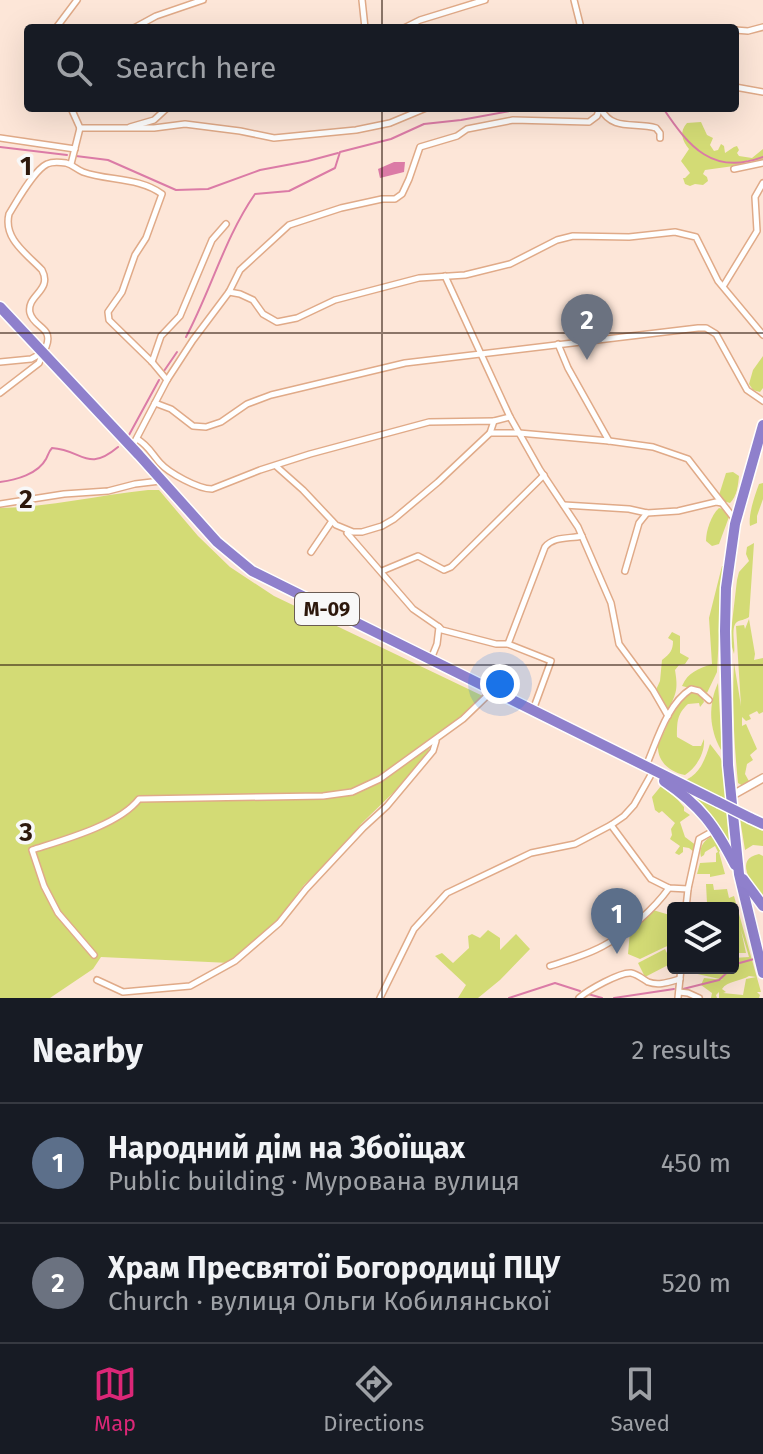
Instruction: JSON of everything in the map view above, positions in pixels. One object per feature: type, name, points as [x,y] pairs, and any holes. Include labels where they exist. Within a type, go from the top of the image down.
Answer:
[{"type":"highway","name":"М-09","points":[[0,307],[134,444],[161,481],[217,542],[252,571],[763,824]]},
{"type":"highway","points":[[763,425],[736,521],[728,576],[725,631],[728,765],[739,874],[763,906]]},
{"type":"highway","name":"М-09","points":[[649,770],[696,806],[716,830],[739,874],[763,973]]},
{"type":"street","points":[[58,24],[77,0]]},
{"type":"street","points":[[141,24],[203,0]]},
{"type":"street","points":[[362,0],[365,24]]},
{"type":"street","points":[[412,24],[485,0]]},
{"type":"street","points":[[574,0],[580,24]]},
{"type":"street","points":[[739,30],[763,27]]},
{"type":"street","points":[[739,88],[763,92]]},
{"type":"street","points":[[71,164],[80,128],[73,112]]},
{"type":"street","points":[[125,129],[154,120],[163,112]]},
{"type":"street","points":[[80,128],[154,128],[185,124],[263,137],[295,137],[390,123],[416,112]]},
{"type":"street","points":[[510,417],[494,421],[429,422],[310,454],[260,470],[219,488],[204,489],[162,466],[145,444],[134,444],[167,380],[229,292],[240,270],[289,225],[341,208],[395,199],[402,194],[420,147],[457,136],[467,129],[513,120],[589,122],[598,112]]},
{"type":"street","points":[[602,112],[613,122],[656,128],[660,138]]},
{"type":"street","points":[[0,138],[75,149]]},
{"type":"street","points":[[0,393],[39,363],[49,342],[30,310],[45,284],[45,275],[13,241],[7,222],[30,183],[47,164],[55,162],[71,164],[85,173],[154,188],[162,194],[122,292],[108,312],[109,320],[167,380]]},
{"type":"street","points":[[734,169],[763,163]]},
{"type":"street","points":[[724,285],[757,231],[755,197],[763,183]]},
{"type":"street","points":[[152,362],[161,336],[180,316],[212,240],[226,224]]},
{"type":"street","points":[[229,292],[253,300],[263,314],[277,322],[297,318],[335,300],[419,278],[465,275],[510,264],[557,240],[573,236],[629,237],[675,232],[696,237],[718,281],[763,335]]},
{"type":"street","points":[[445,276],[510,417],[578,527],[611,603],[616,633],[624,652],[668,716]]},
{"type":"street","points":[[155,403],[171,409],[193,426],[206,427],[213,426],[247,404],[271,395],[405,363],[706,328],[716,334],[747,390],[763,401]]},
{"type":"street","points":[[558,344],[609,441]]},
{"type":"street","points":[[0,362],[31,359],[45,350]]},
{"type":"street","points":[[344,530],[362,532],[394,519],[490,433],[494,421]]},
{"type":"street","points":[[490,433],[609,441],[653,447],[688,459],[736,521]]},
{"type":"street","points":[[276,466],[344,530],[413,609],[442,630],[496,644],[508,644],[551,661],[533,710]]},
{"type":"street","points":[[382,571],[418,556],[444,570],[451,567],[544,475]]},
{"type":"street","points":[[0,504],[108,491],[161,481]]},
{"type":"street","points":[[563,505],[647,513],[722,503]]},
{"type":"street","points":[[625,571],[639,523],[647,513]]},
{"type":"street","points":[[311,552],[332,521]]},
{"type":"street","points":[[508,644],[545,547],[556,539],[582,536]]},
{"type":"street","points":[[431,660],[439,627]]},
{"type":"street","points":[[380,998],[414,929],[447,893],[531,853],[575,844],[624,816],[634,805],[668,716],[680,697],[691,689],[699,691],[709,700]]},
{"type":"street","points":[[94,955],[58,913],[44,886],[32,850],[70,838],[124,814],[139,799],[323,796],[352,792],[380,779],[436,740],[493,691]]},
{"type":"street","points":[[97,980],[123,992],[190,986],[235,961],[279,923],[306,889],[387,806],[433,751],[436,740]]},
{"type":"street","points":[[731,796],[763,778]]},
{"type":"street","points":[[611,825],[651,879],[669,888],[688,889]]},
{"type":"street","points":[[687,902],[699,839],[716,830]]},
{"type":"street","points":[[550,966],[603,946],[619,936],[661,900],[669,888]]},
{"type":"street","points":[[579,998],[624,974],[659,984],[680,979]]},
{"type":"street","points":[[680,974],[678,995],[688,993],[699,998]]},
{"type":"green space","points":[[701,122],[707,135],[713,138],[710,145],[714,151],[721,144],[725,153],[737,146],[739,156],[752,158],[763,149],[763,161],[748,160],[741,165],[705,170],[703,174],[708,181],[703,185],[685,184],[683,178],[690,173],[681,161],[689,149],[682,133],[687,123]]},
{"type":"green space","points":[[763,356],[763,388],[760,392],[753,390],[749,384],[753,370]]},
{"type":"green space","points":[[733,472],[739,476],[738,487],[730,503],[723,501],[719,495],[726,473]]},
{"type":"green space","points":[[763,483],[757,523],[750,526],[754,499],[759,484]]},
{"type":"green space","points":[[159,490],[198,536],[230,567],[274,596],[485,697],[434,738],[427,754],[361,824],[347,845],[304,885],[277,921],[230,963],[101,957],[93,969],[50,998],[0,998],[0,508]]},
{"type":"green space","points":[[719,508],[726,510],[729,517],[719,544],[712,546],[706,541],[707,533],[711,519]]},
{"type":"green space","points":[[754,543],[749,617],[735,624],[734,654],[730,640],[737,580],[739,572],[749,561],[747,547]]},
{"type":"green space","points":[[722,566],[717,672],[707,693],[682,686],[690,674],[712,664],[709,618]]},
{"type":"green space","points":[[749,619],[754,660],[763,658],[763,712],[749,715],[751,719],[746,721],[742,717],[742,726],[746,724],[757,749],[750,755],[753,760],[747,764],[745,774],[750,783],[743,786],[738,783],[733,678],[734,663],[741,706],[736,626],[744,625],[745,629]]},
{"type":"green space","points":[[672,632],[680,636],[680,653],[689,658],[675,670],[676,690],[668,710],[655,692],[660,681],[662,660],[672,647],[673,641],[668,638]]},
{"type":"green space","points":[[718,683],[722,749],[721,750],[711,717]]},
{"type":"green space","points":[[692,691],[700,694],[704,702],[700,707],[699,703],[688,704],[684,708],[678,719],[677,737],[693,746],[701,746],[704,739],[704,744],[699,759],[685,775],[665,765],[658,745],[676,708]]},
{"type":"green space","points":[[710,744],[723,763],[730,853],[671,783],[687,780],[697,771]]},
{"type":"green space","points":[[661,786],[690,815],[680,822],[685,837],[697,846],[694,852],[683,847],[679,855],[675,853],[680,846],[670,839],[675,823],[662,811],[659,813],[655,810],[652,797]]},
{"type":"green space","points":[[740,819],[763,831],[763,846],[753,845],[745,850]]},
{"type":"green space","points":[[714,835],[721,850],[725,874],[710,877],[710,874],[697,874],[700,863],[716,862],[718,852],[715,846],[701,857],[700,853],[703,844]]},
{"type":"green space","points":[[763,856],[763,896],[753,885],[746,866],[751,857]]},
{"type":"green space","points":[[706,884],[713,884],[714,890],[727,889],[729,898],[734,896],[736,902],[707,902]]},
{"type":"green space","points":[[653,910],[667,914],[667,947],[640,959],[628,954],[630,931]]},
{"type":"green space","points":[[739,914],[761,992],[757,992],[759,998],[719,998],[719,992],[717,998],[711,998],[712,993],[701,985],[704,978],[724,980],[697,974],[739,974],[739,958],[749,957],[741,930],[746,953],[739,953]],"holes":[[[749,976],[756,977],[746,979],[743,995],[723,993],[726,992],[722,989],[727,984]]]},
{"type":"green space","points":[[488,930],[500,938],[500,950],[516,934],[530,949],[478,998],[458,998],[466,985],[435,956],[442,953],[453,963],[469,948],[468,936],[472,934],[480,938]]},
{"type":"green space","points":[[665,949],[667,953],[667,966],[645,977],[638,963]]},
{"type":"shaded area","points":[[394,162],[405,162],[404,172],[380,178],[378,169]]},
{"type":"waterway","points":[[186,337],[235,228],[255,194],[289,191],[335,168],[340,152],[391,139],[424,124],[504,112]]},
{"type":"waterway","points":[[666,112],[693,146],[716,160],[730,163],[763,157]]},
{"type":"waterway","points":[[0,147],[67,155]]},
{"type":"waterway","points":[[76,156],[108,160],[176,190],[208,189],[260,170],[338,153]]},
{"type":"waterway","points":[[164,371],[177,352]]},
{"type":"waterway","points":[[129,435],[159,380]]},
{"type":"waterway","points":[[0,482],[32,472],[42,464],[52,448],[92,459],[108,455],[118,447]]},
{"type":"waterway","points":[[739,963],[754,959]]},
{"type":"waterway","points":[[683,989],[719,980],[726,974]]},
{"type":"waterway","points":[[509,998],[555,983],[580,991]]},
{"type":"waterway","points":[[614,998],[674,989]]},
{"type":"waterway","points":[[588,994],[602,998]]},
{"type":"place","name":"Храм Пресвятої Богородиці ПЦУ","points":[[587,360]]},
{"type":"place","name":"Народний дім на Збоїщах","points":[[617,954]]}]
